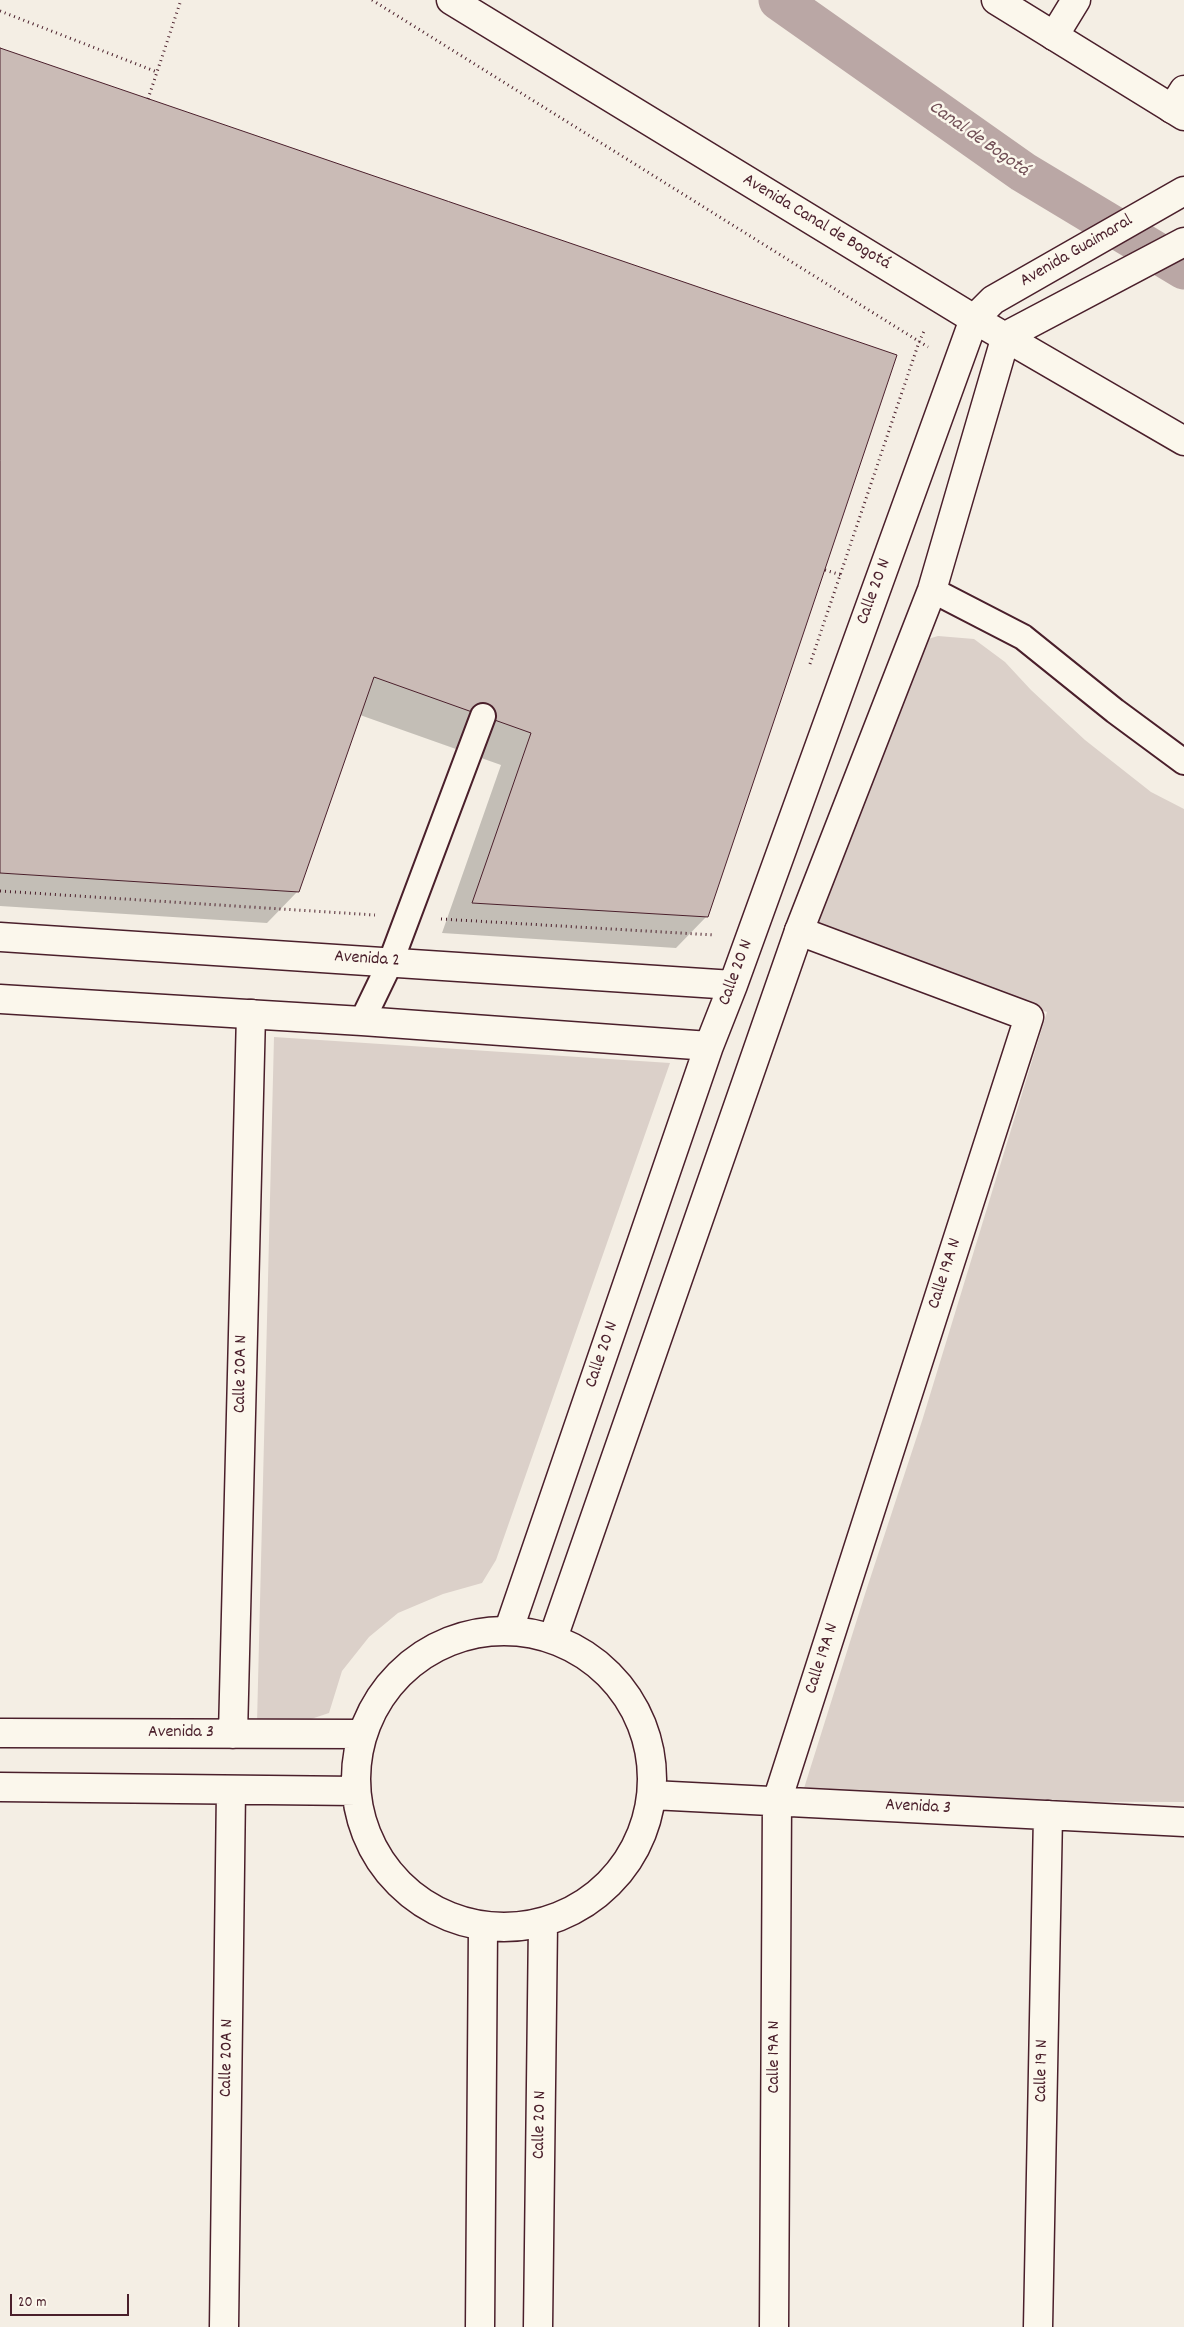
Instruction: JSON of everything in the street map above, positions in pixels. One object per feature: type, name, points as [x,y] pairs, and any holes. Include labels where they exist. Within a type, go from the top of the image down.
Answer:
[{"type":"street","name":"Avenida Canal de Bogotá","points":[[451,0],[974,319],[1006,336],[1184,442]]},
{"type":"street","points":[[996,0],[1054,36],[1180,105]]},
{"type":"street","points":[[1054,36],[1076,0]]},
{"type":"street","name":"Avenida Guaimaral","points":[[974,319],[993,300],[1184,190]]},
{"type":"street","points":[[553,1638],[799,931],[932,590],[1006,336],[1184,242]]},
{"type":"street","name":"Calle 20 N","points":[[509,1630],[709,1046],[733,985],[974,319]]},
{"type":"street","name":"Calle 19A N","points":[[774,2327],[777,1801],[1029,1017],[799,931]]},
{"type":"street","name":"Avenida 2","points":[[0,937],[733,985]]},
{"type":"street","points":[[0,999],[362,1021],[709,1046]]},
{"type":"street","name":"Calle 20A N","points":[[232,1734],[251,1014]]},
{"type":"street","points":[[509,1630],[553,1638],[596,1662],[629,1699],[649,1745],[652,1794],[641,1838],[617,1876],[584,1906],[543,1923],[513,1928],[483,1927],[435,1911],[396,1882],[368,1840],[356,1791],[362,1734],[384,1691],[418,1656],[461,1636],[509,1630]]},
{"type":"street","name":"Avenida 3","points":[[0,1734],[362,1734]]},
{"type":"street","points":[[0,1787],[356,1791]]},
{"type":"street","name":"Calle 20A N","points":[[224,2327],[231,1790]]},
{"type":"street","name":"Avenida 3","points":[[652,1794],[1184,1822]]},
{"type":"street","name":"Calle 19 N","points":[[1038,2327],[1048,1815]]},
{"type":"street","name":"Calle 20 N","points":[[538,2327],[543,1923]]},
{"type":"street","points":[[480,2327],[483,1927]]},
{"type":"lane","points":[[932,590],[1022,637],[1115,711],[1184,762]]},
{"type":"lane","points":[[362,1021],[391,962],[483,716]]},
{"type":"path","points":[[148,99],[181,0]]},
{"type":"path","points":[[372,0],[918,342],[958,363]]},
{"type":"path","points":[[0,11],[157,72]]},
{"type":"path","points":[[825,570],[840,575]]},
{"type":"path","points":[[0,892],[715,936]]},
{"type":"shaded area","points":[[938,636],[974,639],[1005,662],[1031,690],[1085,740],[1151,792],[1184,809],[1184,1802],[800,1801],[922,1421],[1047,1012],[998,997],[815,928],[908,645]]},
{"type":"shaded area","points":[[274,1037],[670,1063],[496,1560],[482,1583],[443,1594],[398,1613],[369,1637],[342,1671],[329,1713],[296,1724],[257,1723]]},
{"type":"building","points":[[0,48],[897,355],[708,917],[472,903],[531,733],[374,677],[299,892],[0,873]]},
{"type":"waterway","name":"Canal de Bogotá","points":[[779,0],[1023,172],[1184,269]]}]
